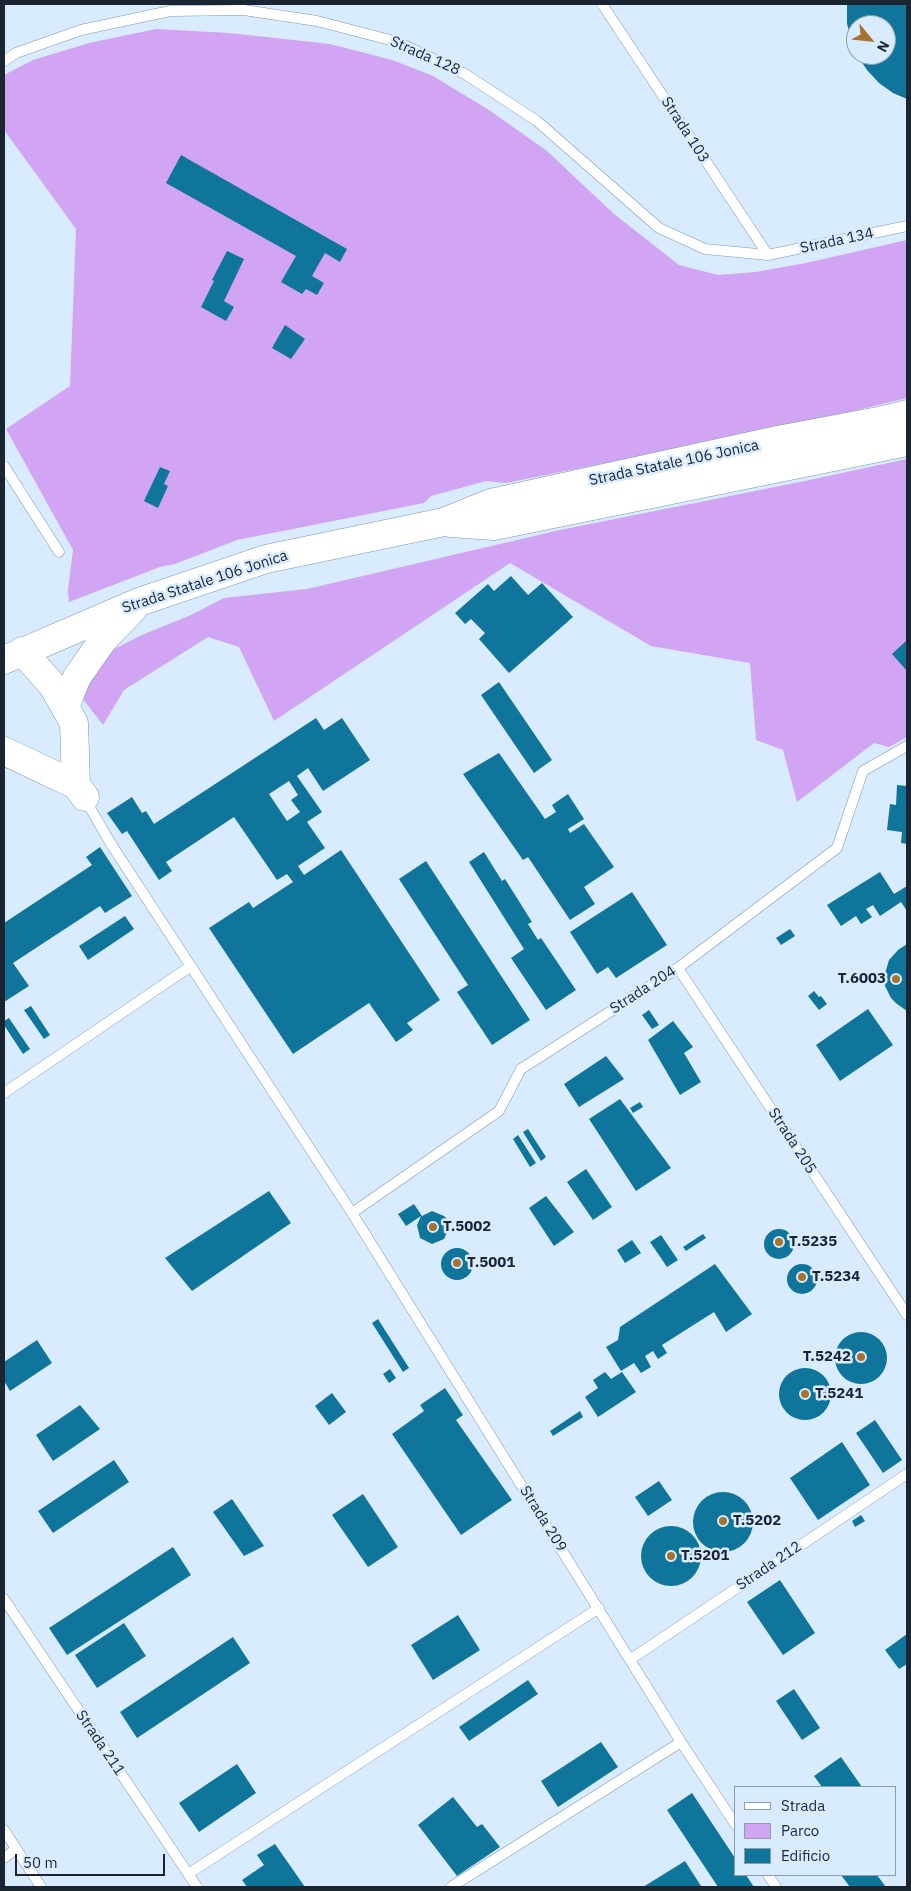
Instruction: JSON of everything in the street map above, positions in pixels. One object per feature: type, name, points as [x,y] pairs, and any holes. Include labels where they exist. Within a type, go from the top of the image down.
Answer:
[{"type":"main road","name":"Strada Statale 106 Jonica","points":[[13,656],[139,602],[266,559],[444,522],[491,503],[907,414]]},
{"type":"main road","name":"Strada Statale 106 Jonica","points":[[444,522],[494,526],[907,442]]},
{"type":"main road","points":[[65,706],[77,677],[97,647],[139,602]]},
{"type":"main road","points":[[13,656],[52,686],[74,723],[80,791]]},
{"type":"main road","points":[[5,750],[80,791]]},
{"type":"lane","name":"Strada 103","points":[[602,4],[768,255]]},
{"type":"lane","name":"Strada 128","points":[[4,61],[16,53],[81,30],[170,11],[244,10],[317,21],[398,42],[465,74],[537,121],[659,228],[705,249],[768,255]]},
{"type":"lane","name":"Strada 134","points":[[768,255],[907,226]]},
{"type":"lane","points":[[5,471],[59,552]]},
{"type":"lane","name":"Strada 204","points":[[352,1213],[499,1111],[521,1069],[678,968],[837,848],[863,771],[907,746]]},
{"type":"lane","name":"Strada 209","points":[[80,791],[111,844],[352,1213],[681,1742],[734,1822]]},
{"type":"lane","points":[[4,1093],[191,966]]},
{"type":"lane","name":"Strada 205","points":[[678,968],[907,1315]]},
{"type":"lane","name":"Strada 212","points":[[631,1659],[907,1474]]},
{"type":"lane","name":"Strada 211","points":[[4,1599],[197,1887]]},
{"type":"lane","points":[[188,1874],[599,1608]]},
{"type":"lane","points":[[451,1887],[681,1742]]},
{"type":"lane","points":[[4,1830],[41,1887]]},
{"type":"lane","points":[[4,1858],[16,1849]]},
{"type":"lane","points":[[769,1876],[776,1887]]},
{"type":"green space","points":[[156,29],[229,33],[330,44],[392,60],[433,76],[489,110],[547,151],[614,214],[679,265],[718,275],[756,272],[806,263],[907,240],[907,398],[809,422],[506,483],[486,481],[431,496],[424,503],[237,540],[69,602],[68,590],[73,550],[6,429],[70,386],[76,229],[4,130],[4,75],[33,60],[89,43]]},
{"type":"green space","points":[[907,459],[907,737],[889,747],[874,743],[797,802],[783,750],[756,740],[750,663],[651,646],[510,563],[274,721],[239,647],[208,637],[124,690],[103,725],[83,699],[94,666],[110,651],[142,635],[191,615],[224,598],[307,589],[560,530]]},
{"type":"building","points":[[847,4],[907,4],[907,99],[893,93],[879,83],[864,65],[896,65],[896,15],[847,15]]},
{"type":"building","points":[[181,155],[347,249],[340,262],[325,253],[312,276],[324,283],[317,295],[306,289],[302,294],[281,282],[296,256],[166,183]]},
{"type":"building","points":[[227,251],[244,259],[224,301],[234,307],[226,321],[201,307]]},
{"type":"building","points":[[285,325],[305,339],[291,359],[272,348]]},
{"type":"building","points":[[160,467],[170,471],[164,484],[168,486],[158,508],[144,501]]},
{"type":"building","points":[[511,576],[528,595],[542,583],[573,617],[509,673],[479,639],[485,633],[471,619],[465,624],[455,613],[488,584],[494,591]]},
{"type":"building","points":[[907,640],[907,671],[892,654]]},
{"type":"building","points":[[499,682],[552,760],[534,773],[481,695]]},
{"type":"building","points":[[316,718],[324,730],[342,718],[370,760],[323,791],[308,768],[297,776],[322,812],[307,822],[325,848],[298,866],[304,875],[341,850],[440,1000],[407,1023],[413,1030],[396,1042],[369,1003],[293,1054],[209,928],[249,902],[253,908],[293,882],[287,874],[277,880],[234,817],[166,862],[172,871],[159,880],[127,831],[122,834],[107,813],[132,797],[142,813],[146,811],[154,824]],"holes":[[[289,781],[298,795],[291,800],[300,812],[287,821],[269,794]]]},
{"type":"building","points":[[499,753],[545,819],[556,812],[552,805],[568,794],[584,819],[568,829],[570,833],[584,824],[614,867],[584,887],[595,904],[570,920],[528,857],[523,860],[463,774]]},
{"type":"building","points":[[897,785],[907,786],[907,844],[901,843],[902,832],[887,830],[890,804],[896,805]]},
{"type":"building","points":[[100,847],[132,896],[105,913],[100,906],[13,963],[29,986],[4,1002],[4,923],[92,865],[86,857]]},
{"type":"building","points":[[484,852],[502,881],[505,879],[532,922],[528,924],[538,940],[541,938],[576,990],[546,1010],[511,958],[524,949],[469,862]]},
{"type":"building","points":[[426,861],[530,1020],[492,1045],[457,992],[468,985],[399,879]]},
{"type":"building","points":[[880,872],[894,894],[907,886],[907,911],[901,902],[880,916],[873,905],[866,909],[872,917],[861,924],[856,916],[841,926],[827,905]]},
{"type":"building","points":[[632,892],[667,945],[616,978],[608,967],[597,974],[570,932]]},
{"type":"building","points":[[125,916],[134,929],[88,960],[79,946]]},
{"type":"building","points":[[790,929],[795,936],[781,945],[776,938]]},
{"type":"building","name":"T.6003","points":[[907,944],[907,1011],[891,998],[885,986],[884,977],[889,960]]},
{"type":"building","points":[[814,991],[827,1004],[819,1010],[808,996]]},
{"type":"building","points":[[31,1006],[50,1035],[44,1039],[24,1010]]},
{"type":"building","points":[[868,1009],[893,1045],[840,1081],[816,1045]]},
{"type":"building","points":[[649,1010],[659,1025],[652,1029],[642,1015]]},
{"type":"building","points":[[9,1018],[30,1049],[23,1054],[4,1025],[4,1021]]},
{"type":"building","points":[[673,1021],[693,1047],[684,1053],[701,1082],[680,1095],[648,1040]]},
{"type":"building","points":[[606,1056],[624,1079],[579,1107],[564,1084]]},
{"type":"building","points":[[620,1099],[671,1168],[636,1191],[589,1119]]},
{"type":"building","points":[[640,1102],[643,1107],[633,1113],[630,1108]]},
{"type":"building","points":[[528,1129],[546,1157],[541,1161],[523,1132]]},
{"type":"building","points":[[518,1135],[536,1163],[530,1167],[513,1139]]},
{"type":"building","points":[[586,1169],[612,1207],[593,1220],[567,1182]]},
{"type":"building","points":[[269,1191],[291,1223],[192,1291],[165,1258]]},
{"type":"building","points":[[546,1196],[574,1232],[554,1246],[529,1208]]},
{"type":"building","name":"T.5002","points":[[414,1204],[422,1216],[432,1211],[447,1219],[449,1228],[444,1239],[432,1244],[420,1238],[417,1225],[421,1216],[406,1226],[398,1214]]},
{"type":"building","name":"T.5235","points":[[779,1229],[790,1233],[794,1244],[790,1255],[779,1259],[768,1255],[764,1244],[768,1233]]},
{"type":"building","points":[[703,1234],[706,1238],[686,1251],[683,1247]]},
{"type":"building","points":[[661,1235],[678,1260],[667,1267],[650,1242]]},
{"type":"building","points":[[632,1240],[641,1253],[625,1263],[617,1250]]},
{"type":"building","name":"T.5001","points":[[457,1248],[463,1249],[468,1253],[472,1258],[472,1270],[468,1275],[463,1279],[457,1280],[451,1279],[446,1275],[442,1270],[441,1264],[442,1258],[446,1253],[451,1249]]},
{"type":"building","points":[[715,1264],[752,1314],[726,1332],[714,1312],[662,1345],[667,1353],[658,1359],[653,1351],[645,1356],[651,1367],[641,1373],[634,1363],[621,1371],[606,1347],[618,1340],[620,1327]]},
{"type":"building","name":"T.5234","points":[[802,1264],[813,1268],[817,1279],[813,1290],[802,1294],[791,1290],[787,1279],[791,1268]]},
{"type":"building","points":[[378,1319],[409,1368],[403,1372],[372,1323]]},
{"type":"building","name":"T.5242","points":[[861,1332],[875,1336],[883,1344],[887,1358],[883,1372],[875,1380],[861,1384],[847,1380],[839,1372],[835,1358],[839,1344],[847,1336]]},
{"type":"building","points":[[37,1340],[52,1363],[10,1391],[4,1381],[4,1362]]},
{"type":"building","name":"T.5241","points":[[805,1368],[815,1370],[823,1376],[829,1384],[831,1394],[829,1404],[823,1412],[815,1418],[805,1420],[795,1418],[787,1412],[781,1404],[779,1394],[781,1384],[787,1376],[795,1370]]},
{"type":"building","points":[[390,1369],[396,1378],[389,1383],[383,1374]]},
{"type":"building","points":[[605,1372],[611,1379],[622,1372],[636,1392],[598,1417],[585,1397],[598,1388],[593,1380]]},
{"type":"building","points":[[445,1388],[463,1415],[456,1420],[512,1500],[461,1535],[392,1434],[424,1411],[420,1405]]},
{"type":"building","points":[[332,1393],[346,1412],[329,1425],[315,1406]]},
{"type":"building","points":[[80,1405],[100,1429],[53,1461],[36,1435]]},
{"type":"building","points":[[580,1411],[583,1417],[553,1436],[550,1431]]},
{"type":"building","points":[[875,1420],[902,1460],[883,1473],[856,1433]]},
{"type":"building","points":[[842,1442],[870,1485],[818,1520],[790,1478]]},
{"type":"building","points":[[114,1460],[129,1482],[53,1533],[38,1511]]},
{"type":"building","points":[[659,1481],[672,1500],[648,1516],[635,1497]]},
{"type":"building","name":"T.5202","points":[[717,1492],[729,1492],[740,1497],[748,1505],[753,1516],[751,1534],[740,1547],[729,1552],[717,1552],[706,1547],[698,1539],[693,1528],[693,1516],[698,1505],[706,1497]]},
{"type":"building","points":[[363,1494],[398,1547],[368,1567],[332,1515]]},
{"type":"building","points":[[232,1499],[264,1546],[244,1556],[213,1512]]},
{"type":"building","points":[[861,1515],[865,1521],[855,1527],[852,1521]]},
{"type":"building","name":"T.5201","points":[[671,1526],[683,1528],[696,1539],[701,1556],[699,1568],[688,1581],[671,1586],[659,1584],[646,1573],[641,1556],[643,1544],[654,1531]]},
{"type":"building","points":[[173,1547],[191,1575],[67,1655],[49,1628]]},
{"type":"building","points":[[780,1580],[815,1633],[783,1655],[747,1602]]},
{"type":"building","points":[[458,1615],[480,1650],[433,1680],[411,1645]]},
{"type":"building","points":[[124,1623],[146,1656],[97,1688],[75,1655]]},
{"type":"building","points":[[907,1634],[907,1664],[899,1669],[885,1650]]},
{"type":"building","points":[[233,1637],[250,1663],[137,1738],[120,1712]]},
{"type":"building","points":[[528,1680],[538,1694],[469,1741],[459,1727]]},
{"type":"building","points":[[794,1689],[820,1728],[802,1740],[776,1701]]},
{"type":"building","points":[[601,1742],[618,1767],[558,1807],[541,1781]]},
{"type":"building","points":[[841,1757],[861,1786],[821,1786],[814,1776]]},
{"type":"building","points":[[237,1764],[256,1793],[199,1832],[179,1803]]},
{"type":"building","points":[[692,1793],[734,1856],[734,1876],[747,1876],[754,1887],[718,1887],[667,1810]]},
{"type":"building","points":[[453,1797],[477,1827],[482,1824],[500,1847],[457,1876],[418,1825]]},
{"type":"building","points":[[275,1844],[305,1887],[247,1887],[242,1880],[264,1865],[257,1855]]},
{"type":"building","points":[[685,1861],[701,1886],[643,1887]]},
{"type":"building","points":[[842,1876],[878,1876],[886,1887],[850,1887]]},
{"type":"place","name":"T.6003","points":[[896,979]]},
{"type":"place","name":"T.5002","points":[[433,1227]]},
{"type":"place","name":"T.5235","points":[[779,1242]]},
{"type":"place","name":"T.5001","points":[[457,1263]]},
{"type":"place","name":"T.5234","points":[[802,1277]]},
{"type":"place","name":"T.5242","points":[[861,1357]]},
{"type":"place","name":"T.5241","points":[[805,1394]]},
{"type":"place","name":"T.5202","points":[[723,1521]]},
{"type":"place","name":"T.5201","points":[[671,1556]]}]
